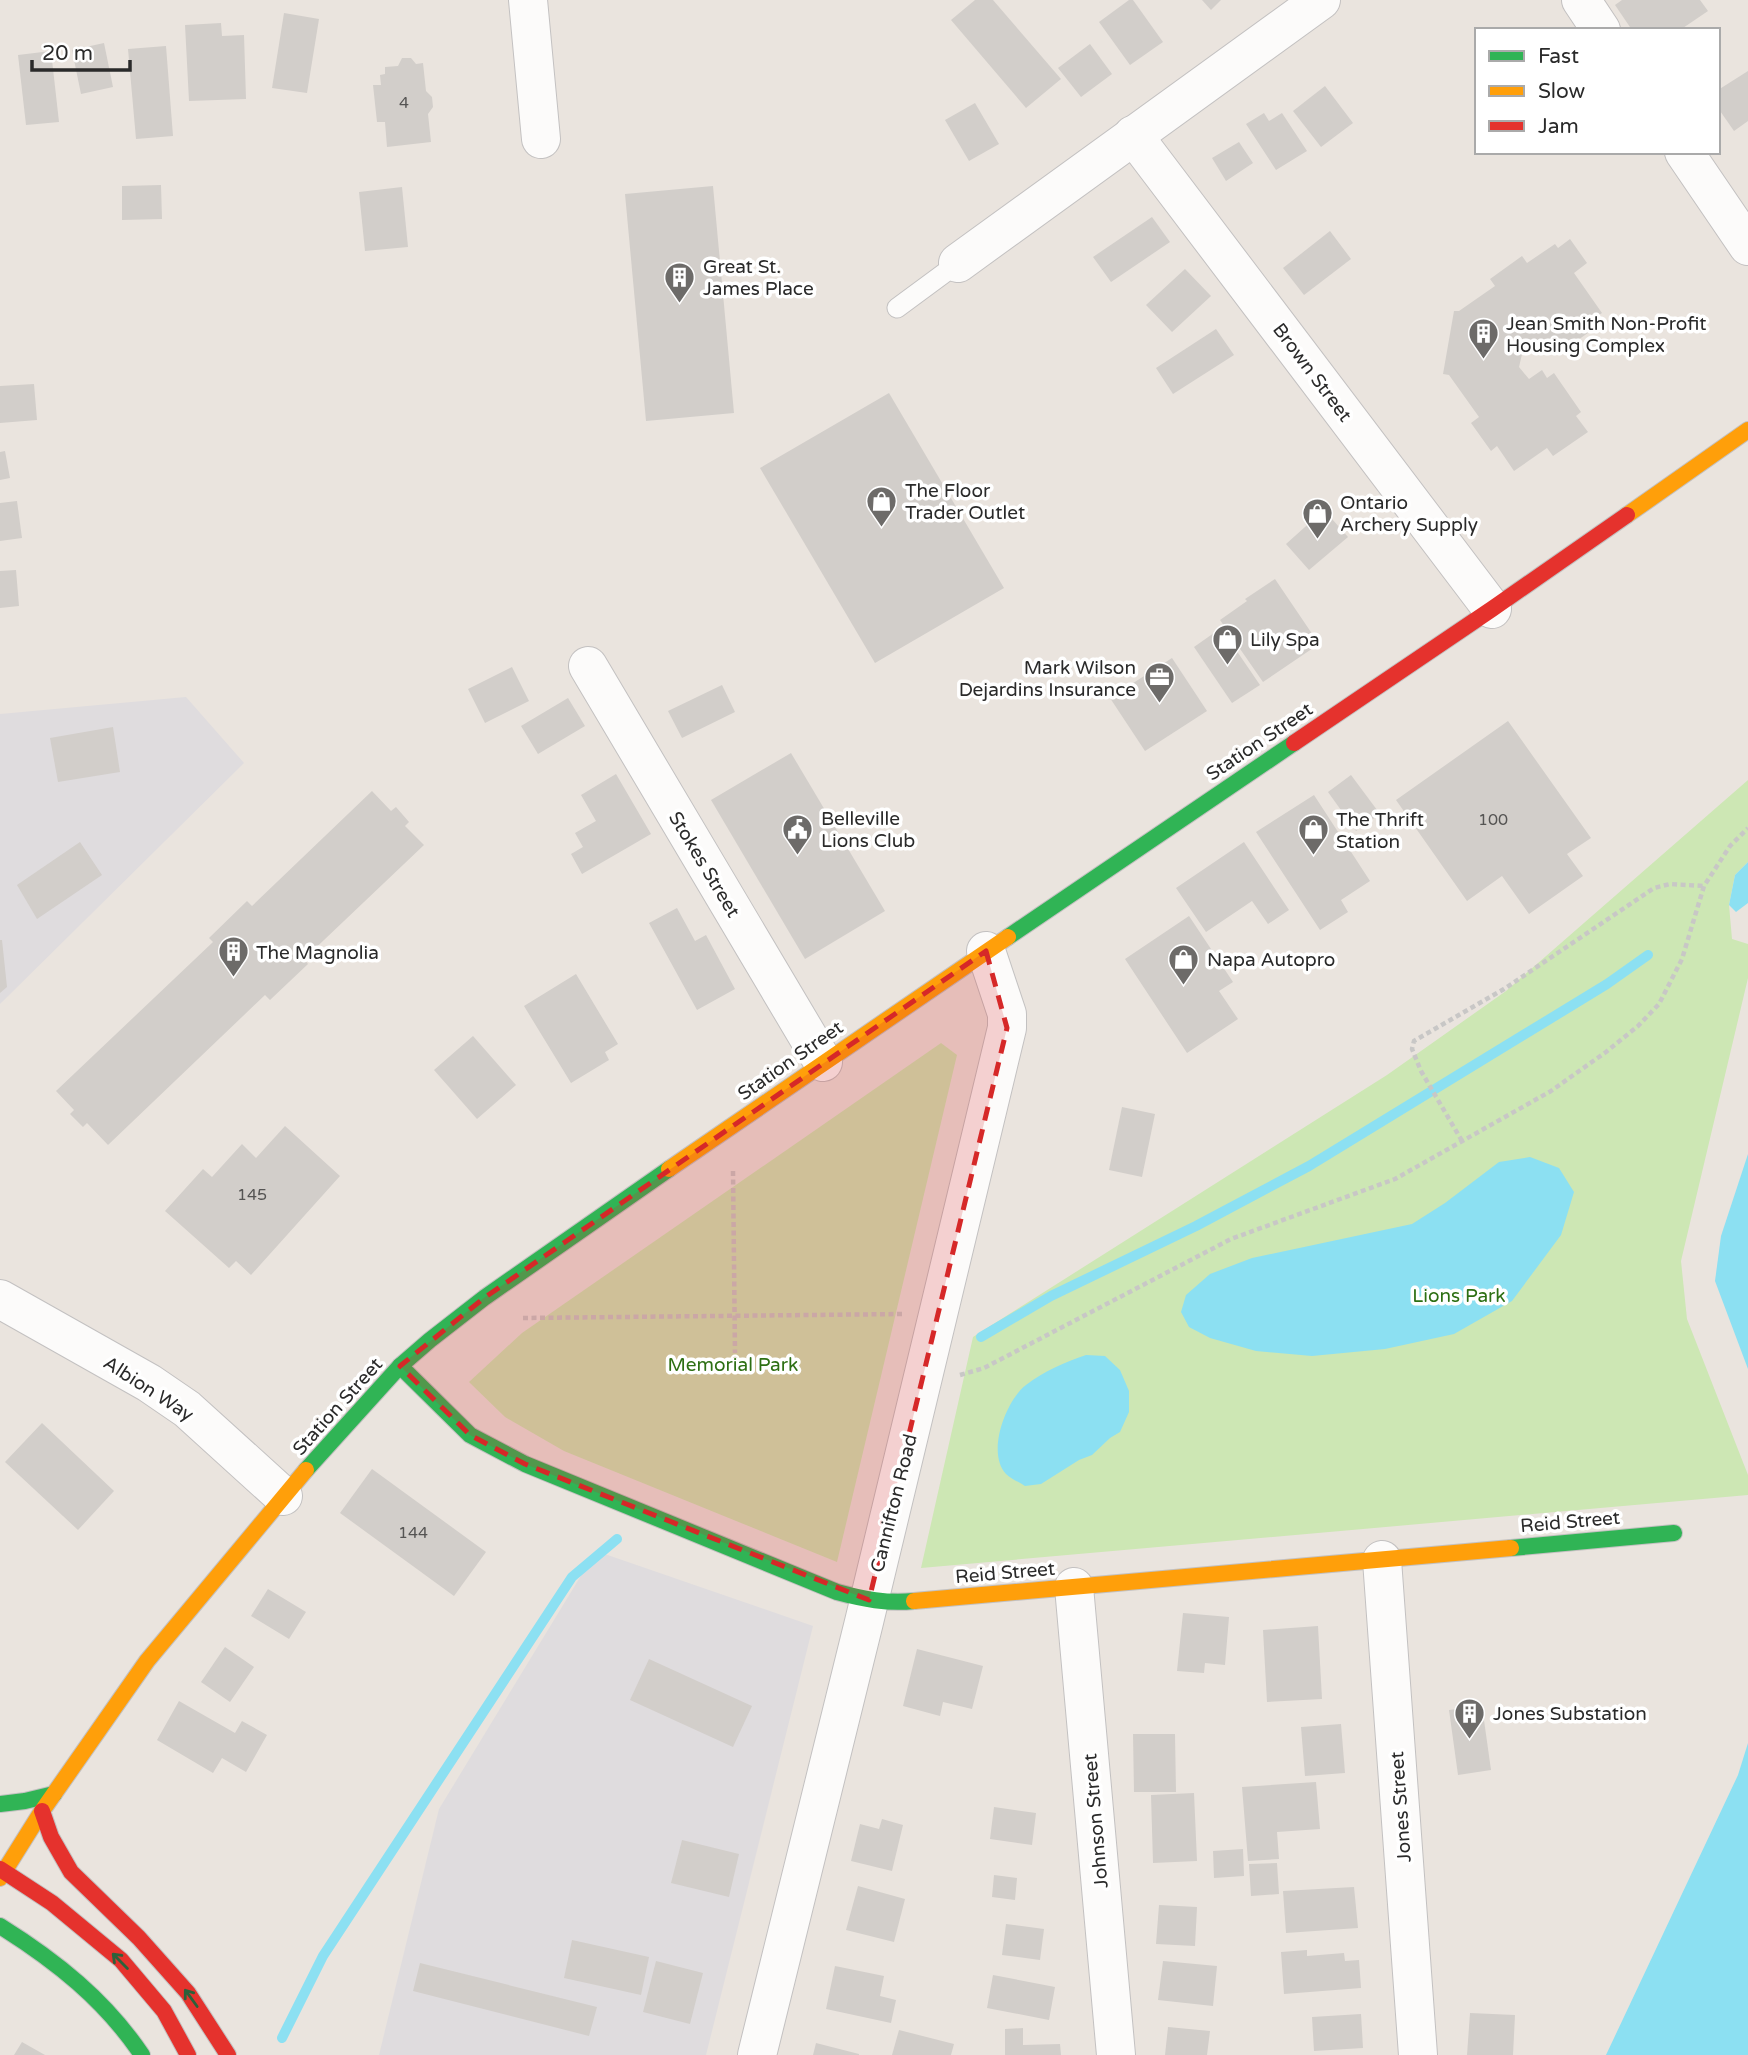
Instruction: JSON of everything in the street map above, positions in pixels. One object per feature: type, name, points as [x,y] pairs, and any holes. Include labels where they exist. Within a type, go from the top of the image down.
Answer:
[{"type":"main road","name":"Station Street","points":[[1,1872],[147,1661],[284,1496],[400,1366],[484,1298],[823,1062],[1492,609],[1748,430]]},
{"type":"main road","name":"Reid Street","points":[[400,1366],[470,1435],[525,1464],[837,1592],[869,1600],[896,1603],[1674,1533]]},
{"type":"main road","points":[[0,1804],[54,1794]]},
{"type":"main road","points":[[42,1811],[51,1837],[71,1872],[139,1938],[188,1993],[228,2055]]},
{"type":"main road","points":[[1,1872],[52,1903],[121,1960],[164,2011],[188,2055]]},
{"type":"main road","points":[[0,1926],[28,1943],[93,1994],[142,2055]]},
{"type":"street","points":[[528,0],[541,139]]},
{"type":"street","points":[[958,263],[1321,0]]},
{"type":"street","points":[[1581,0],[1600,28]]},
{"type":"street","name":"Brown Street","points":[[1133,135],[1492,609]]},
{"type":"street","points":[[1685,154],[1748,246]]},
{"type":"street","name":"Stokes Street","points":[[588,666],[823,1062]]},
{"type":"street","name":"Cannifton Road","points":[[757,2055],[1007,1028],[1007,1014],[986,951]]},
{"type":"street","name":"Albion Way","points":[[0,1299],[158,1389],[187,1409],[284,1496]]},
{"type":"street","name":"Jones Street","points":[[1382,1560],[1418,2055]]},
{"type":"street","name":"Johnson Street","points":[[1074,1587],[1116,2055]]},
{"type":"lane","points":[[897,309],[958,263]]},
{"type":"path","points":[[921,1385],[984,1368],[1231,1239],[1395,1179],[1551,1091],[1606,1052],[1659,1003],[1682,959],[1704,886],[1730,846],[1748,828]]},
{"type":"path","points":[[1462,1141],[1421,1071],[1412,1049],[1414,1041],[1504,989],[1654,888],[1670,884],[1704,886]]},
{"type":"path","points":[[733,1171],[735,1353]]},
{"type":"path","points":[[523,1318],[908,1314]]},
{"type":"highlighted area","points":[[986,951],[1007,1028],[869,1600],[525,1464],[470,1435],[400,1366],[484,1298]]},
{"type":"shaded area","points":[[186,697],[244,763],[0,1004],[0,714]]},
{"type":"shaded area","points":[[596,1551],[813,1626],[706,2055],[379,2055],[439,1809]]},
{"type":"green space","name":"Lions Park","points":[[1748,780],[1748,862],[1735,875],[1729,905],[1732,939],[1748,944],[1748,978],[1681,1261],[1687,1319],[1748,1475],[1748,1495],[921,1568],[973,1337],[1387,1075],[1506,991]]},
{"type":"green space","name":"Memorial Park","points":[[941,1043],[957,1055],[837,1562],[564,1451],[505,1417],[469,1382],[522,1333]]},
{"type":"water","points":[[1748,862],[1748,903],[1736,912],[1729,905],[1735,875]]},
{"type":"water","points":[[1748,1154],[1748,1369],[1715,1281],[1721,1236]]},
{"type":"water","points":[[1530,1157],[1559,1168],[1574,1192],[1561,1235],[1512,1301],[1454,1334],[1385,1349],[1312,1356],[1256,1351],[1210,1338],[1189,1327],[1181,1312],[1186,1295],[1210,1274],[1252,1258],[1412,1224],[1499,1162]]},
{"type":"water","points":[[1086,1355],[1105,1356],[1120,1370],[1129,1391],[1129,1412],[1120,1432],[1092,1455],[1041,1484],[1025,1486],[1008,1476],[1000,1465],[998,1441],[1006,1414],[1026,1385],[1055,1367]]},
{"type":"water","points":[[1748,1743],[1748,2055],[1606,2055],[1738,1775]]},
{"type":"building","points":[[975,0],[993,0],[1061,79],[1026,108],[951,20]]},
{"type":"building","points":[[1129,0],[1133,0],[1163,42],[1130,65],[1099,22]]},
{"type":"building","points":[[1202,0],[1221,0],[1211,10]]},
{"type":"building","points":[[1622,0],[1700,0],[1708,11],[1683,28],[1631,28],[1615,5]]},
{"type":"building","points":[[284,13],[319,19],[307,93],[272,88]]},
{"type":"building","points":[[221,23],[222,36],[244,35],[246,99],[189,101],[185,25]]},
{"type":"building","points":[[104,43],[113,87],[81,94],[72,50]]},
{"type":"building","points":[[1090,44],[1112,74],[1081,97],[1058,68]]},
{"type":"building","points":[[166,46],[173,136],[136,139],[128,49]]},
{"type":"building","points":[[51,51],[59,122],[26,125],[18,55]]},
{"type":"building","points":[[402,58],[411,58],[416,64],[423,63],[426,91],[432,97],[433,107],[428,114],[431,142],[387,147],[385,122],[377,122],[373,85],[381,85],[380,75],[385,74],[385,67],[398,66]]},
{"type":"building","points":[[1748,71],[1748,121],[1734,131],[1720,111],[1720,89]]},
{"type":"building","points":[[1325,86],[1353,123],[1321,147],[1293,111]]},
{"type":"building","points":[[975,103],[999,144],[969,161],[945,120]]},
{"type":"building","points":[[1264,113],[1269,121],[1282,113],[1307,151],[1276,170],[1246,124]]},
{"type":"building","points":[[1239,142],[1253,163],[1226,181],[1212,158]]},
{"type":"building","points":[[161,185],[162,219],[122,220],[122,186]]},
{"type":"building","name":"Great St. James Place","points":[[713,186],[734,413],[646,421],[625,194]]},
{"type":"building","points":[[402,187],[408,247],[365,251],[359,192]]},
{"type":"building","points":[[1152,217],[1170,242],[1111,282],[1093,257]]},
{"type":"building","points":[[1330,231],[1351,259],[1304,295],[1283,268]]},
{"type":"building","name":"Jean Smith Non-Profit Housing Complex","points":[[1570,239],[1587,263],[1574,273],[1602,313],[1587,323],[1592,330],[1557,355],[1553,349],[1545,354],[1535,341],[1523,350],[1519,367],[1529,379],[1542,370],[1547,378],[1554,373],[1581,412],[1576,416],[1588,432],[1553,456],[1547,448],[1514,471],[1497,446],[1491,451],[1471,423],[1479,417],[1449,375],[1443,374],[1454,311],[1459,311],[1495,286],[1490,279],[1522,256],[1527,263],[1555,244],[1558,248]]},
{"type":"building","points":[[1185,269],[1211,296],[1172,332],[1146,305]]},
{"type":"building","points":[[1216,329],[1234,355],[1173,394],[1156,368]]},
{"type":"building","points":[[34,384],[37,420],[0,423],[0,386]]},
{"type":"building","name":"The Floor Trader Outlet","points":[[889,393],[1004,588],[875,663],[760,468]]},
{"type":"building","points":[[5,451],[10,478],[0,480],[0,452]]},
{"type":"building","points":[[17,501],[22,538],[0,541],[0,503]]},
{"type":"building","name":"Ontario Archery Supply","points":[[1324,510],[1348,537],[1309,570],[1286,544]]},
{"type":"building","points":[[16,570],[19,606],[0,608],[0,571]]},
{"type":"building","points":[[1275,579],[1319,644],[1263,682],[1220,620]]},
{"type":"building","name":"Lily Spa","points":[[1221,628],[1260,685],[1232,703],[1194,647]]},
{"type":"building","name":"Mark Wilson Dejardins Insurance","points":[[1172,658],[1207,711],[1145,751],[1110,698]]},
{"type":"building","points":[[512,667],[529,701],[485,723],[468,689]]},
{"type":"building","points":[[722,685],[735,712],[682,738],[668,711]]},
{"type":"building","points":[[568,698],[585,726],[538,754],[521,726]]},
{"type":"building","points":[[1508,721],[1591,838],[1567,854],[1583,876],[1529,914],[1502,876],[1467,901],[1396,800]]},
{"type":"building","points":[[113,727],[120,772],[58,782],[50,738]]},
{"type":"building","name":"Belleville Lions Club","points":[[791,753],[885,911],[805,959],[711,800]]},
{"type":"building","points":[[616,774],[651,834],[582,874],[571,854],[583,847],[575,833],[596,821],[581,795]]},
{"type":"building","points":[[1351,775],[1380,814],[1356,831],[1328,792]]},
{"type":"building","name":"The Magnolia","points":[[372,791],[391,811],[396,807],[409,822],[405,826],[424,845],[304,959],[308,964],[270,1000],[265,995],[108,1145],[87,1123],[83,1127],[70,1114],[74,1110],[56,1091],[213,942],[209,938],[247,901],[252,906]]},
{"type":"building","name":"The Thrift Station","points":[[1314,795],[1370,881],[1341,900],[1348,912],[1320,930],[1256,832]]},
{"type":"building","points":[[80,842],[102,875],[37,919],[17,885]]},
{"type":"building","points":[[1244,842],[1289,910],[1268,924],[1252,901],[1206,932],[1176,888]]},
{"type":"building","points":[[677,908],[695,941],[706,935],[735,989],[697,1010],[649,923]]},
{"type":"building","name":"Napa Autopro","points":[[1189,916],[1233,982],[1219,991],[1238,1019],[1187,1053],[1125,959]]},
{"type":"building","points":[[0,940],[7,987],[0,993]]},
{"type":"building","points":[[576,974],[618,1044],[605,1052],[609,1060],[571,1083],[524,1006]]},
{"type":"building","points":[[473,1036],[516,1085],[477,1119],[434,1070]]},
{"type":"building","points":[[1122,1107],[1155,1114],[1142,1177],[1109,1170]]},
{"type":"building","points":[[285,1126],[340,1176],[251,1275],[236,1261],[229,1268],[165,1211],[203,1169],[212,1177],[242,1144],[256,1158]]},
{"type":"building","points":[[42,1423],[114,1491],[78,1530],[5,1462]]},
{"type":"building","points":[[372,1469],[486,1552],[454,1596],[340,1513]]},
{"type":"building","points":[[268,1589],[306,1612],[289,1639],[251,1616]]},
{"type":"building","points":[[1183,1613],[1229,1617],[1225,1665],[1205,1663],[1204,1673],[1177,1671]]},
{"type":"building","points":[[1318,1626],[1322,1699],[1267,1702],[1263,1630]]},
{"type":"building","points":[[225,1647],[254,1667],[230,1702],[201,1682]]},
{"type":"building","points":[[917,1649],[983,1666],[972,1709],[943,1702],[940,1716],[903,1706]]},
{"type":"building","points":[[649,1659],[752,1706],[733,1747],[630,1700]]},
{"type":"building","points":[[179,1701],[235,1733],[242,1721],[267,1735],[246,1772],[222,1758],[213,1773],[157,1740]]},
{"type":"building","name":"Jones Substation","points":[[1482,1706],[1491,1770],[1458,1775],[1449,1710]]},
{"type":"building","points":[[1341,1724],[1345,1773],[1305,1776],[1301,1727]]},
{"type":"building","points":[[1133,1734],[1175,1734],[1176,1792],[1134,1792]]},
{"type":"building","points":[[1316,1782],[1320,1829],[1277,1832],[1279,1859],[1248,1861],[1242,1787]]},
{"type":"building","points":[[1194,1793],[1197,1861],[1153,1863],[1151,1795]]},
{"type":"building","points":[[994,1807],[1036,1813],[1032,1845],[990,1839]]},
{"type":"building","points":[[882,1819],[903,1825],[892,1871],[851,1861],[860,1824],[879,1829]]},
{"type":"building","points":[[682,1840],[739,1854],[729,1897],[671,1883]]},
{"type":"building","points":[[1243,1849],[1244,1876],[1214,1878],[1213,1851]]},
{"type":"building","points":[[1277,1863],[1279,1894],[1251,1896],[1249,1864]]},
{"type":"building","points":[[994,1875],[1017,1878],[1015,1900],[992,1897]]},
{"type":"building","points":[[858,1886],[905,1899],[894,1942],[846,1930]]},
{"type":"building","points":[[1354,1887],[1358,1928],[1286,1933],[1283,1891]]},
{"type":"building","points":[[1159,1905],[1197,1907],[1195,1946],[1156,1944]]},
{"type":"building","points":[[1006,1924],[1044,1929],[1040,1960],[1002,1955]]},
{"type":"building","points":[[572,1940],[649,1957],[641,1995],[564,1978]]},
{"type":"building","points":[[1307,1950],[1307,1956],[1344,1953],[1345,1961],[1359,1960],[1361,1988],[1284,1994],[1281,1952]]},
{"type":"building","points":[[656,1961],[703,1973],[690,2024],[643,2012]]},
{"type":"building","points":[[1163,1961],[1217,1966],[1213,2006],[1158,2000]]},
{"type":"building","points":[[420,1963],[597,2007],[589,2036],[413,1991]]},
{"type":"building","points":[[835,1966],[884,1976],[880,1996],[896,2000],[891,2023],[826,2009]]},
{"type":"building","points":[[993,1975],[1055,1987],[1049,2020],[987,2008]]},
{"type":"building","points":[[1470,2013],[1515,2015],[1513,2055],[1467,2055]]},
{"type":"building","points":[[1361,2014],[1363,2048],[1314,2051],[1312,2017]]},
{"type":"building","points":[[1168,2027],[1210,2031],[1207,2055],[1165,2055]]},
{"type":"building","points":[[1023,2028],[1023,2045],[1060,2044],[1061,2055],[1005,2055],[1005,2029]]},
{"type":"building","points":[[899,2030],[954,2044],[951,2055],[892,2055]]},
{"type":"building","points":[[22,2042],[45,2055],[14,2055]]},
{"type":"building","points":[[816,2043],[859,2054],[859,2055],[813,2055]]},
{"type":"waterway","points":[[981,1337],[1051,1296],[1196,1226],[1309,1166],[1607,984],[1648,955]]},
{"type":"waterway","points":[[282,2038],[323,1956],[572,1577],[617,1539]]},
{"type":"traffic: fast","points":[[1008,937],[1294,743]]},
{"type":"traffic: fast","points":[[306,1470],[400,1366],[430,1340],[484,1298],[669,1169]]},
{"type":"traffic: fast","points":[[400,1366],[470,1435],[525,1464],[837,1592],[875,1600],[914,1601]]},
{"type":"traffic: fast","points":[[1511,1548],[1674,1533]]},
{"type":"traffic: fast","points":[[0,1804],[54,1794]]},
{"type":"traffic: fast","points":[[0,1926],[41,1953],[96,1999],[142,2055]]},
{"type":"traffic: slow","points":[[1627,515],[1748,430]]},
{"type":"traffic: slow","points":[[669,1169],[1008,937]]},
{"type":"traffic: slow","points":[[0,1878],[42,1811],[147,1661],[306,1470]]},
{"type":"traffic: slow","points":[[914,1601],[1511,1548]]},
{"type":"traffic: jam","points":[[1294,743],[1627,515]]},
{"type":"traffic: jam","points":[[42,1811],[51,1837],[71,1872],[139,1938],[188,1993],[228,2055]]},
{"type":"traffic: jam","points":[[0,1869],[52,1903],[121,1960],[164,2011],[188,2055]]},
{"type":"place","name":"Great St. James Place","points":[[680,304]]},
{"type":"place","name":"Jean Smith Non-Profit Housing Complex","points":[[1483,361]]},
{"type":"place","name":"The Floor Trader Outlet","points":[[882,528]]},
{"type":"place","name":"Ontario Archery Supply","points":[[1317,540]]},
{"type":"place","name":"Lily Spa","points":[[1227,666]]},
{"type":"place","name":"Mark Wilson Dejardins Insurance","points":[[1159,705]]},
{"type":"place","name":"Belleville Lions Club","points":[[798,856]]},
{"type":"place","name":"The Thrift Station","points":[[1313,857]]},
{"type":"place","name":"The Magnolia","points":[[233,979]]},
{"type":"place","name":"Napa Autopro","points":[[1184,986]]},
{"type":"place","name":"Jones Substation","points":[[1470,1740]]}]
